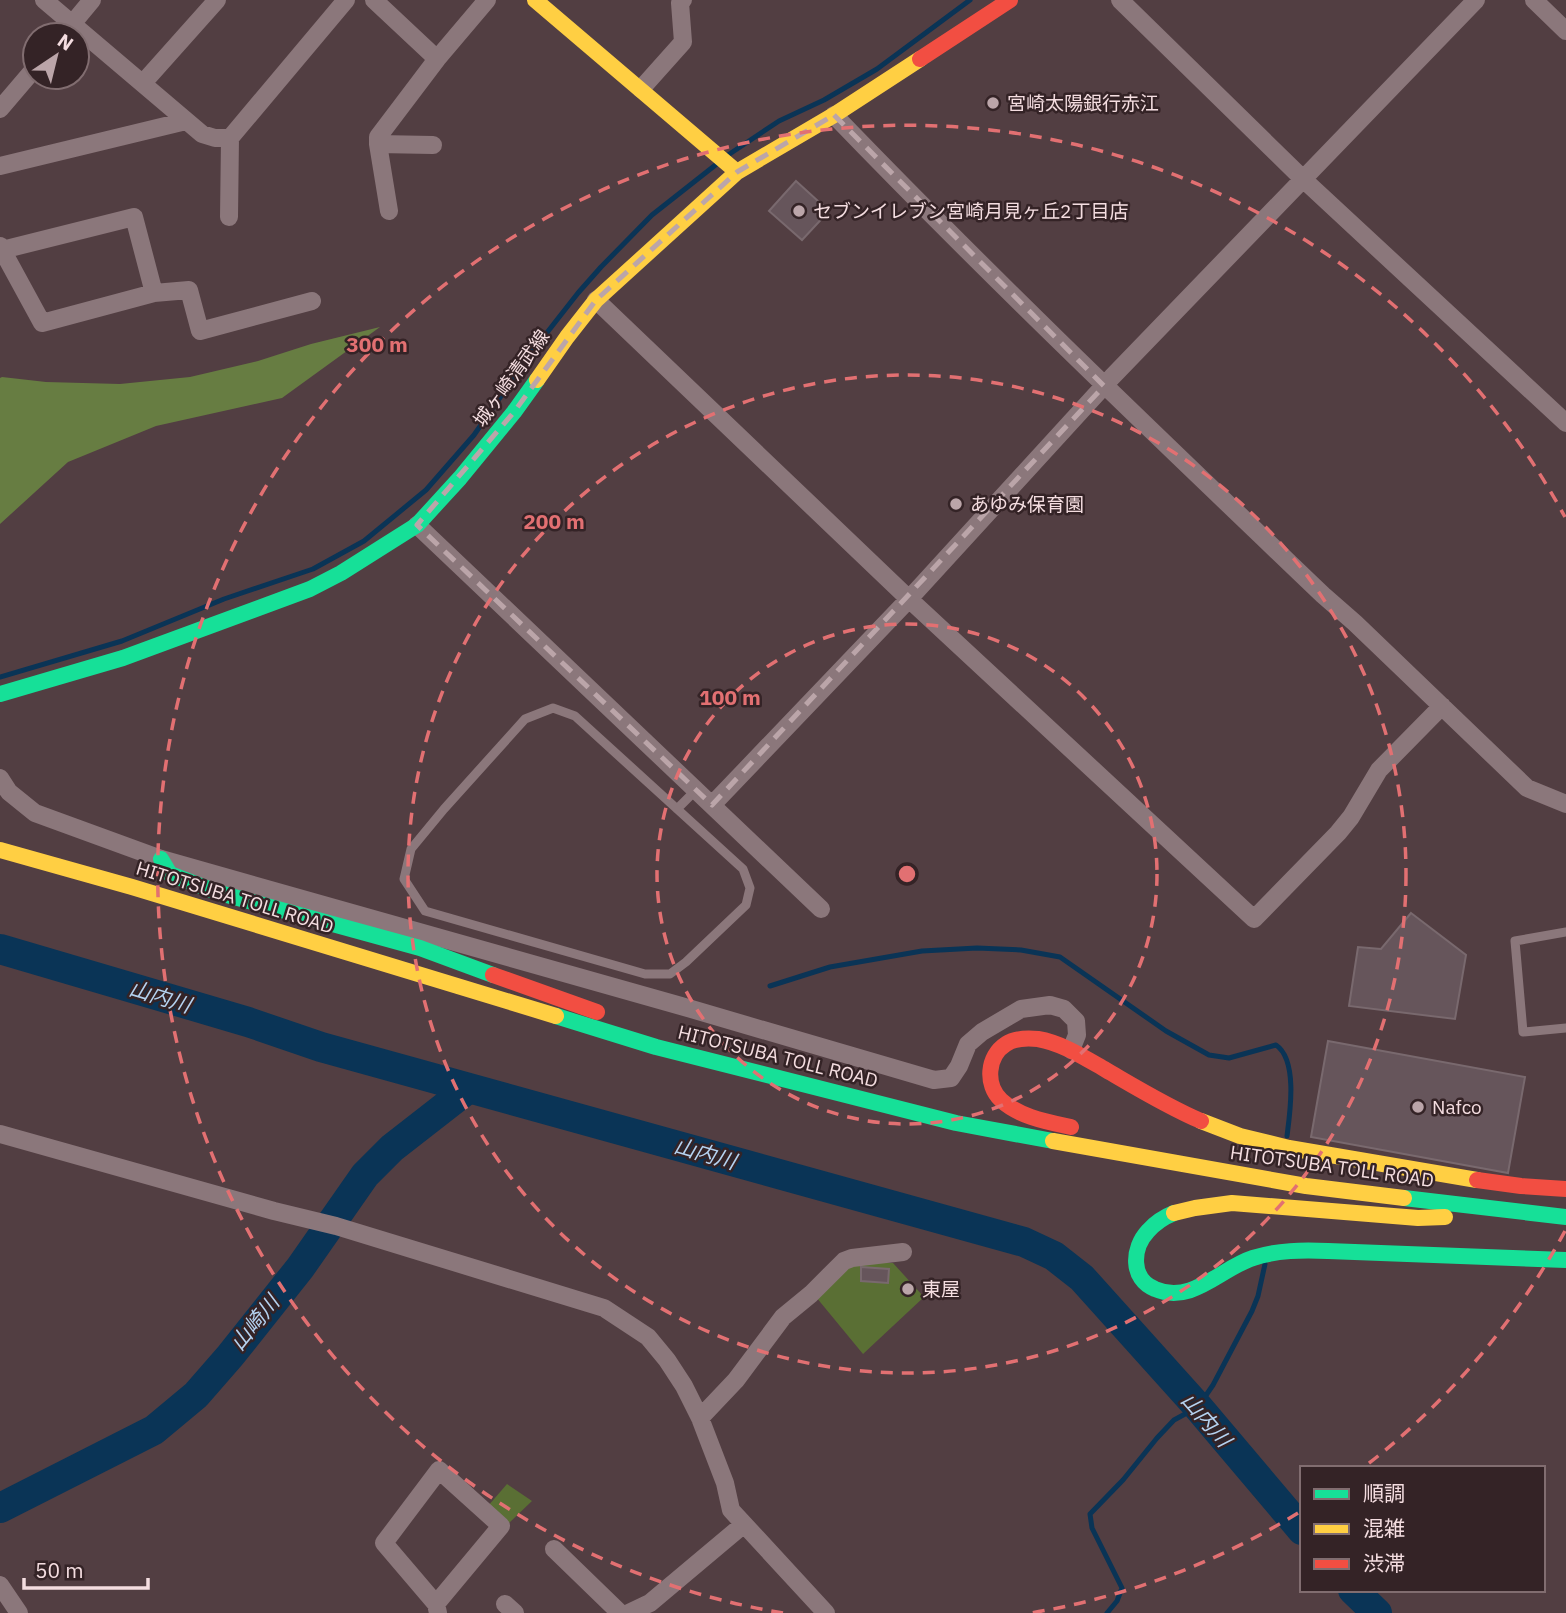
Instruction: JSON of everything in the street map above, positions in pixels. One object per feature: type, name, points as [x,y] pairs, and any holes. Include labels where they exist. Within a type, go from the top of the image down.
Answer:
[{"type":"main road","points":[[536,0],[734,169]]},
{"type":"main road","name":"城ヶ崎清武線","points":[[0,694],[123,658],[310,589],[341,573],[417,525],[514,412],[596,300],[734,169],[834,115],[1010,0]]},
{"type":"main road","name":"HITOTSUBA TOLL ROAD","points":[[0,849],[656,1047],[956,1122],[1306,1186],[1566,1218]]},
{"type":"main road","points":[[161,859],[170,874],[216,892],[420,948],[615,1017]]},
{"type":"main road","points":[[693,1040],[770,1063],[837,1093]]},
{"type":"main road","points":[[1306,1186],[1040,1120],[1007,1106],[996,1096],[990,1081],[990,1068],[1001,1048],[1012,1040],[1047,1041],[1072,1049],[1193,1118],[1225,1132],[1305,1150],[1485,1181],[1566,1189]]},
{"type":"main road","points":[[1566,1218],[1418,1218],[1222,1204],[1201,1206],[1160,1219],[1138,1245],[1135,1257],[1138,1276],[1146,1284],[1153,1290],[1173,1293],[1199,1287],[1248,1260],[1279,1252],[1566,1259]]},
{"type":"street","points":[[44,0],[60,21]]},
{"type":"street","points":[[74,21],[92,0]]},
{"type":"street","points":[[143,83],[217,0]]},
{"type":"street","points":[[229,217],[230,138],[346,0]]},
{"type":"street","points":[[374,0],[437,59]]},
{"type":"street","points":[[389,211],[378,137],[437,59],[487,0]]},
{"type":"street","points":[[641,89],[683,41],[682,0]]},
{"type":"street","points":[[1121,0],[1303,178],[1566,423]]},
{"type":"street","points":[[712,805],[909,599],[1104,386],[1476,0]]},
{"type":"street","points":[[1534,0],[1566,31]]},
{"type":"street","points":[[91,47],[143,83],[202,134],[215,138],[230,138]]},
{"type":"street","points":[[0,80],[14,92]]},
{"type":"street","points":[[0,109],[21,84]]},
{"type":"street","points":[[834,115],[1104,386],[1527,788],[1566,804]]},
{"type":"street","points":[[0,166],[186,121]]},
{"type":"street","points":[[378,144],[433,145]]},
{"type":"street","points":[[154,293],[134,217],[1,248],[42,324],[154,293],[189,290],[200,331],[312,301]]},
{"type":"street","points":[[596,300],[909,599],[1254,919],[1338,833],[1379,770],[1442,706]]},
{"type":"street","points":[[417,525],[821,909]]},
{"type":"street","points":[[0,778],[9,792],[35,813],[161,859],[934,1080],[951,1078],[968,1045],[982,1032],[1021,1009],[1050,1005],[1064,1009],[1076,1021],[1077,1035],[1072,1049]]},
{"type":"street","points":[[0,1134],[336,1226],[604,1308],[648,1337],[667,1360],[700,1418],[725,1483],[731,1510],[826,1613]]},
{"type":"street","points":[[700,1418],[736,1380],[783,1317],[844,1261],[903,1252]]},
{"type":"street","points":[[439,1470],[501,1526],[437,1608],[384,1543],[439,1470]]},
{"type":"street","points":[[629,1613],[651,1608],[744,1524]]},
{"type":"street","points":[[554,1549],[620,1613]]},
{"type":"street","points":[[0,1585],[19,1613]]},
{"type":"lane","points":[[552,708],[575,716],[677,809],[744,869],[750,888],[746,905],[670,974],[645,974],[425,911],[404,879],[411,849],[444,809],[525,719],[552,708]]},
{"type":"lane","points":[[677,809],[696,790]]},
{"type":"lane","points":[[1566,932],[1515,941],[1524,1032],[1566,1028]]},
{"type":"highlighted area","points":[[834,115],[1104,386],[712,805],[417,525],[514,412],[596,300],[737,172]]},
{"type":"green space","points":[[380,327],[282,398],[156,426],[68,462],[0,524],[0,378],[120,384],[190,377]]},
{"type":"green space","points":[[893,1263],[924,1297],[863,1354],[816,1297],[849,1264]]},
{"type":"green space","points":[[507,1484],[532,1501],[509,1523],[488,1506]]},
{"type":"building","name":"セブンイレブン宮崎月見ヶ丘2丁目店","points":[[796,181],[829,211],[802,240],[769,211]]},
{"type":"building","points":[[1411,913],[1466,955],[1455,1019],[1349,1006],[1358,947],[1381,949]]},
{"type":"building","name":"Nafco","points":[[1328,1041],[1525,1077],[1508,1173],[1311,1137]]},
{"type":"building","points":[[861,1267],[889,1269],[888,1283],[861,1281]]},
{"type":"waterway","points":[[728,155],[779,121],[824,100],[877,69],[970,0]]},
{"type":"waterway","points":[[0,677],[122,641],[224,599],[313,569],[364,541],[426,490],[474,435],[531,353],[601,267],[652,215],[718,163]]},
{"type":"waterway","points":[[770,986],[830,967],[922,951],[977,948],[1021,950],[1060,957],[1166,1031],[1209,1055],[1229,1058],[1276,1045],[1283,1052],[1290,1074],[1291,1101],[1287,1136]]},
{"type":"waterway","name":"山内川","points":[[0,949],[248,1022],[321,1047],[1024,1242],[1054,1256],[1082,1278],[1198,1407],[1300,1528]]},
{"type":"waterway","name":"山崎川","points":[[0,1508],[154,1430],[196,1395],[300,1268],[365,1175],[392,1148],[469,1088]]},
{"type":"waterway","points":[[1107,1613],[1117,1601],[1122,1588],[1092,1528],[1090,1514],[1174,1420],[1198,1407],[1213,1385],[1252,1311],[1265,1264]]},
{"type":"waterway","name":"山内川","points":[[1355,1592],[1377,1613]]},
{"type":"traffic: fast","points":[[0,694],[123,658],[310,589],[341,573],[417,525],[460,478],[537,380]]},
{"type":"traffic: fast","points":[[161,859],[170,874],[216,892],[420,948],[493,975]]},
{"type":"traffic: fast","points":[[556,1016],[656,1047],[956,1123],[1053,1141]]},
{"type":"traffic: fast","points":[[1404,1198],[1566,1217]]},
{"type":"traffic: fast","points":[[1174,1213],[1160,1220],[1148,1231],[1139,1246],[1136,1263],[1141,1278],[1147,1284],[1169,1293],[1194,1289],[1253,1258],[1290,1251],[1566,1260]]},
{"type":"traffic: slow","points":[[535,0],[737,172]]},
{"type":"traffic: slow","points":[[537,380],[596,300],[737,172],[834,115],[920,59]]},
{"type":"traffic: slow","points":[[0,850],[132,887],[556,1016]]},
{"type":"traffic: slow","points":[[1201,1121],[1240,1136],[1289,1148],[1477,1180]]},
{"type":"traffic: slow","points":[[1053,1141],[1306,1186],[1404,1198]]},
{"type":"traffic: slow","points":[[1174,1213],[1232,1203],[1418,1218],[1445,1217]]},
{"type":"traffic: jam","points":[[920,59],[1010,0]]},
{"type":"traffic: jam","points":[[493,975],[597,1012]]},
{"type":"traffic: jam","points":[[1071,1127],[1025,1115],[1001,1100],[992,1087],[990,1071],[1000,1049],[1010,1042],[1022,1039],[1038,1039],[1056,1044],[1201,1121]]},
{"type":"traffic: jam","points":[[1477,1180],[1566,1189]]},
{"type":"place","name":"宮崎太陽銀行赤江","points":[[993,103]]},
{"type":"place","name":"セブンイレブン宮崎月見ヶ丘2丁目店","points":[[799,211]]},
{"type":"place","name":"あゆみ保育園","points":[[956,504]]},
{"type":"place","name":"Nafco","points":[[1418,1107]]},
{"type":"place","name":"東屋","points":[[908,1289]]}]
